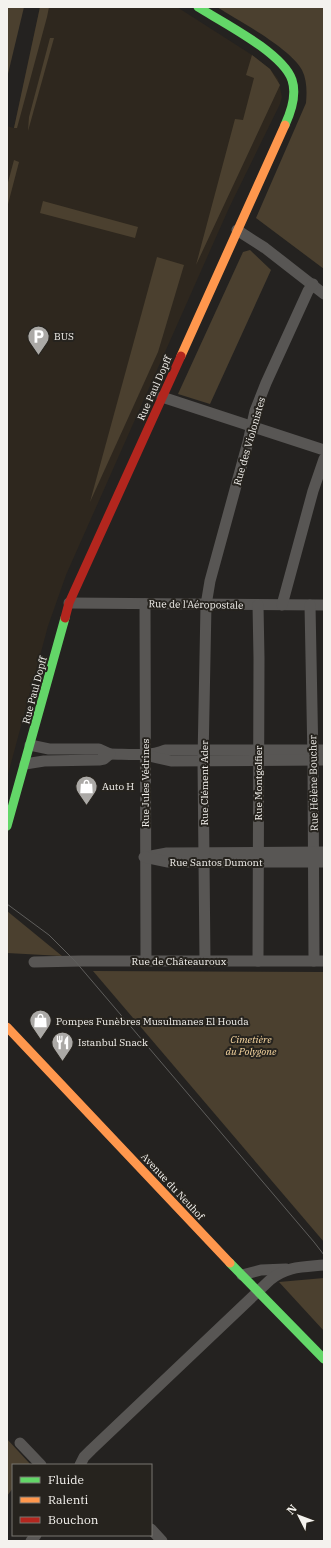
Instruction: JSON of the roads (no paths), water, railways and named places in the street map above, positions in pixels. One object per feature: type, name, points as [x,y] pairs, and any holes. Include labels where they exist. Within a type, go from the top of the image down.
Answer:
[{"type":"street","name":"Rue Paul Dopff","points":[[7,826],[69,603],[287,121],[294,102],[293,87],[290,75],[282,63],[198,7]]},
{"type":"street","points":[[237,230],[265,248],[324,294]]},
{"type":"street","name":"Rue des Violonistes","points":[[206,605],[210,581],[255,411],[266,382],[308,291],[313,284]]},
{"type":"street","points":[[162,397],[324,450]]},
{"type":"street","points":[[282,605],[313,491],[324,459]]},
{"type":"street","name":"Rue de l'Aéropostale","points":[[69,603],[324,605]]},
{"type":"street","name":"Rue Jules Védrines","points":[[145,604],[144,857],[146,962]]},
{"type":"street","name":"Rue Clément Ader","points":[[205,961],[203,755],[206,605]]},
{"type":"street","name":"Rue Montgolfier","points":[[258,605],[258,961]]},
{"type":"street","name":"Rue Hélène Boucher","points":[[310,605],[319,857],[319,961]]},
{"type":"street","points":[[30,745],[48,749],[99,750],[110,754],[159,753],[165,750],[203,755],[316,757],[324,750]]},
{"type":"street","points":[[25,764],[44,761],[99,760],[104,759],[110,754]]},
{"type":"street","name":"Rue Santos Dumont","points":[[144,857],[168,862],[204,857],[319,857]]},
{"type":"street","name":"Rue de Châteauroux","points":[[34,962],[319,961]]},
{"type":"street","name":"Avenue du Neuhof","points":[[7,1027],[242,1275],[324,1359]]},
{"type":"street","points":[[242,1275],[261,1270],[324,1265]]},
{"type":"street","points":[[84,1464],[91,1450],[258,1291],[278,1274],[288,1269]]},
{"type":"street","points":[[20,1443],[40,1464]]},
{"type":"street","points":[[152,1531],[162,1541]]},
{"type":"tram line","points":[[7,904],[49,935],[75,961],[324,1255]]},
{"type":"place","name":"BUS","points":[[38,356]]},
{"type":"place","name":"Auto H","points":[[87,806]]},
{"type":"place","name":"Pompes Funèbres Musulmanes El Houda","points":[[40,1040]]},
{"type":"place","name":"Istanbul Snack","points":[[62,1062]]},
{"type":"park label","name":"Cimetière du Polygone","points":[[251,1044]]}]
